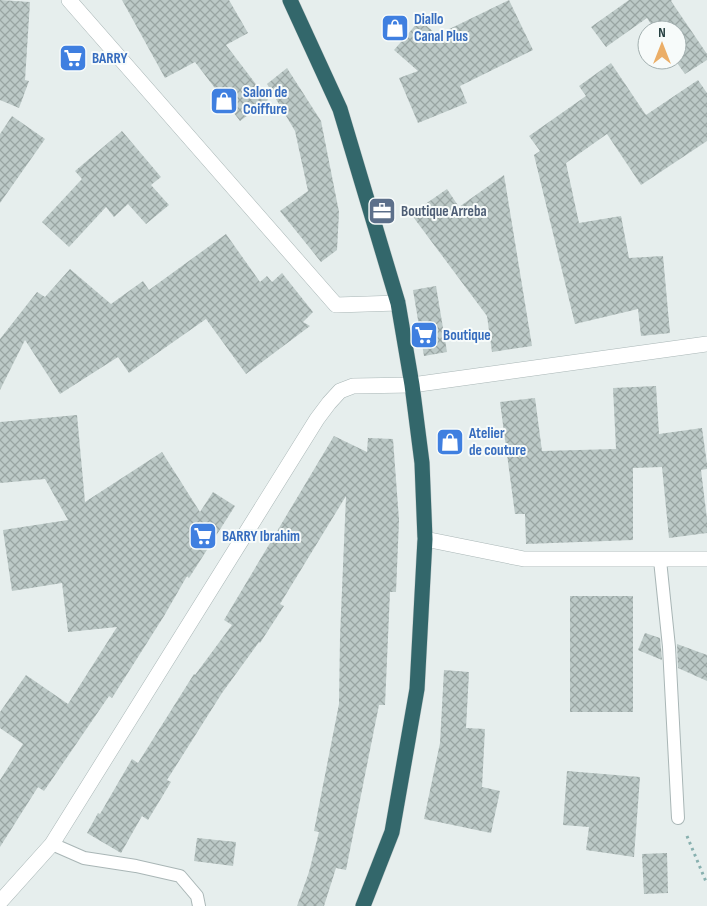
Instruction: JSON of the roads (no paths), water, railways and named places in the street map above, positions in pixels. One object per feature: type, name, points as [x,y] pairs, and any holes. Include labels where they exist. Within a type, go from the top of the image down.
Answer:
[{"type":"highway","points":[[290,0],[340,109],[398,303],[412,385],[422,463],[425,539],[417,689],[392,832],[363,906]]},
{"type":"street","points":[[68,0],[336,305],[398,303]]},
{"type":"street","points":[[0,902],[52,844],[317,419],[328,403],[340,391],[352,386],[412,385],[707,344]]},
{"type":"street","points":[[425,539],[524,559],[707,560]]},
{"type":"lane","points":[[660,560],[670,647],[678,818]]},
{"type":"lane","points":[[52,844],[84,858],[136,866],[180,876],[196,896],[199,906]]},
{"type":"place","name":"Diallo Canal Plus","points":[[395,28]]},
{"type":"place","name":"BARRY","points":[[73,58]]},
{"type":"place","name":"Salon de Coiffure","points":[[224,101]]},
{"type":"place","name":"Boutique Arreba","points":[[382,211]]},
{"type":"place","name":"Boutique","points":[[424,335]]},
{"type":"place","name":"Atelier de couture","points":[[450,442]]},
{"type":"place","name":"BARRY Ibrahim","points":[[203,536]]}]
